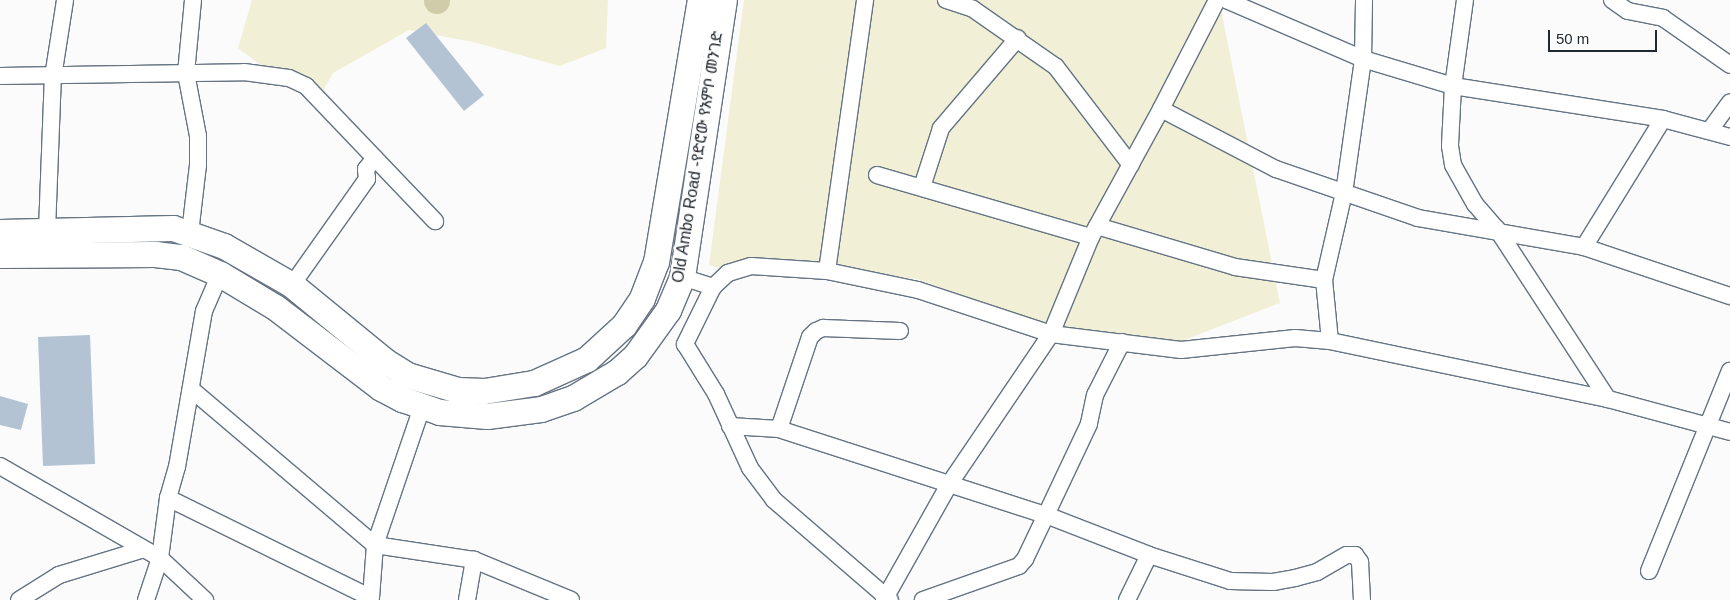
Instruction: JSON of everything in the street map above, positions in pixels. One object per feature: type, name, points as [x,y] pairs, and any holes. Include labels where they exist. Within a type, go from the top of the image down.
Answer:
[{"type":"main road","name":"Old Ambo Road -የድሮው የአምቦ መንገድ","points":[[0,232],[156,227],[190,233],[224,246],[292,285],[385,361],[408,375],[458,390],[511,387],[534,383],[587,359],[624,325],[642,298],[656,262],[700,0]]},
{"type":"main road","name":"Old Ambo Road -የድሮው የአምቦ መንገድ","points":[[0,254],[171,254],[220,274],[274,307],[381,388],[422,407],[461,415],[517,412],[541,409],[573,398],[617,372],[654,333],[668,310],[682,277],[724,0]]},
{"type":"main road","points":[[511,387],[517,412]]},
{"type":"street","points":[[47,230],[54,77],[65,0]]},
{"type":"street","points":[[190,233],[198,136],[186,73],[193,0]]},
{"type":"street","points":[[827,271],[865,0]]},
{"type":"street","points":[[946,0],[973,9],[1018,38],[1056,67],[1073,86],[1131,165]]},
{"type":"street","points":[[1217,0],[1161,109],[1094,231],[1051,334],[950,483],[887,599],[774,500],[750,468],[716,394],[685,344],[713,287],[728,273],[751,266],[827,271],[918,290],[1051,334],[1182,350],[1295,338],[1330,341],[1608,399],[1730,432]]},
{"type":"street","points":[[1226,0],[1363,59],[1453,86],[1663,119],[1710,130],[1730,138]]},
{"type":"street","points":[[1330,341],[1324,280],[1344,193],[1363,59],[1364,0]]},
{"type":"street","points":[[1465,0],[1453,86],[1450,146],[1453,165],[1475,204],[1497,229],[1608,399]]},
{"type":"street","points":[[1612,0],[1628,11],[1663,18],[1730,65]]},
{"type":"street","points":[[922,187],[941,128],[1018,38]]},
{"type":"street","points":[[0,76],[54,77],[244,72],[288,78],[306,86],[435,221]]},
{"type":"street","points":[[1710,130],[1730,102]]},
{"type":"street","points":[[1161,109],[1276,169],[1418,218],[1497,229],[1584,247],[1730,296]]},
{"type":"street","points":[[1584,247],[1663,119]]},
{"type":"street","points":[[292,285],[367,179],[366,169],[375,158]]},
{"type":"street","points":[[877,175],[1235,267],[1324,280]]},
{"type":"street","points":[[146,600],[160,558],[168,498],[177,467],[204,311],[220,274]]},
{"type":"street","points":[[682,277],[713,287]]},
{"type":"street","points":[[779,429],[810,337],[816,331],[823,328],[900,331]]},
{"type":"street","points":[[924,600],[1018,566],[1025,559],[1088,424],[1095,395],[1122,342]]},
{"type":"street","points":[[1650,571],[1706,426],[1730,372]]},
{"type":"street","points":[[191,389],[374,545],[474,560],[571,600]]},
{"type":"street","points":[[168,498],[373,599],[374,545],[422,407]]},
{"type":"street","points":[[730,426],[779,429],[1046,515],[1149,555],[1246,583],[1295,578],[1317,572],[1347,555],[1355,555],[1360,562],[1362,600]]},
{"type":"street","points":[[0,466],[141,550],[160,558],[205,600]]},
{"type":"street","points":[[19,600],[59,575],[141,550]]},
{"type":"street","points":[[1127,600],[1149,555]]},
{"type":"street","points":[[467,600],[474,560]]},
{"type":"shaded area","points":[[252,0],[608,0],[606,48],[560,66],[473,42],[409,30],[333,73],[320,96],[295,91],[238,48]]},
{"type":"shaded area","points":[[744,0],[1219,0],[1280,303],[1161,349],[1032,321],[917,279],[833,269],[725,270],[709,265]]},
{"type":"building","points":[[426,23],[484,95],[464,111],[406,38]]},
{"type":"building","points":[[90,335],[95,464],[43,466],[38,337]]},
{"type":"building","points":[[0,396],[28,404],[21,430],[0,425]]}]
